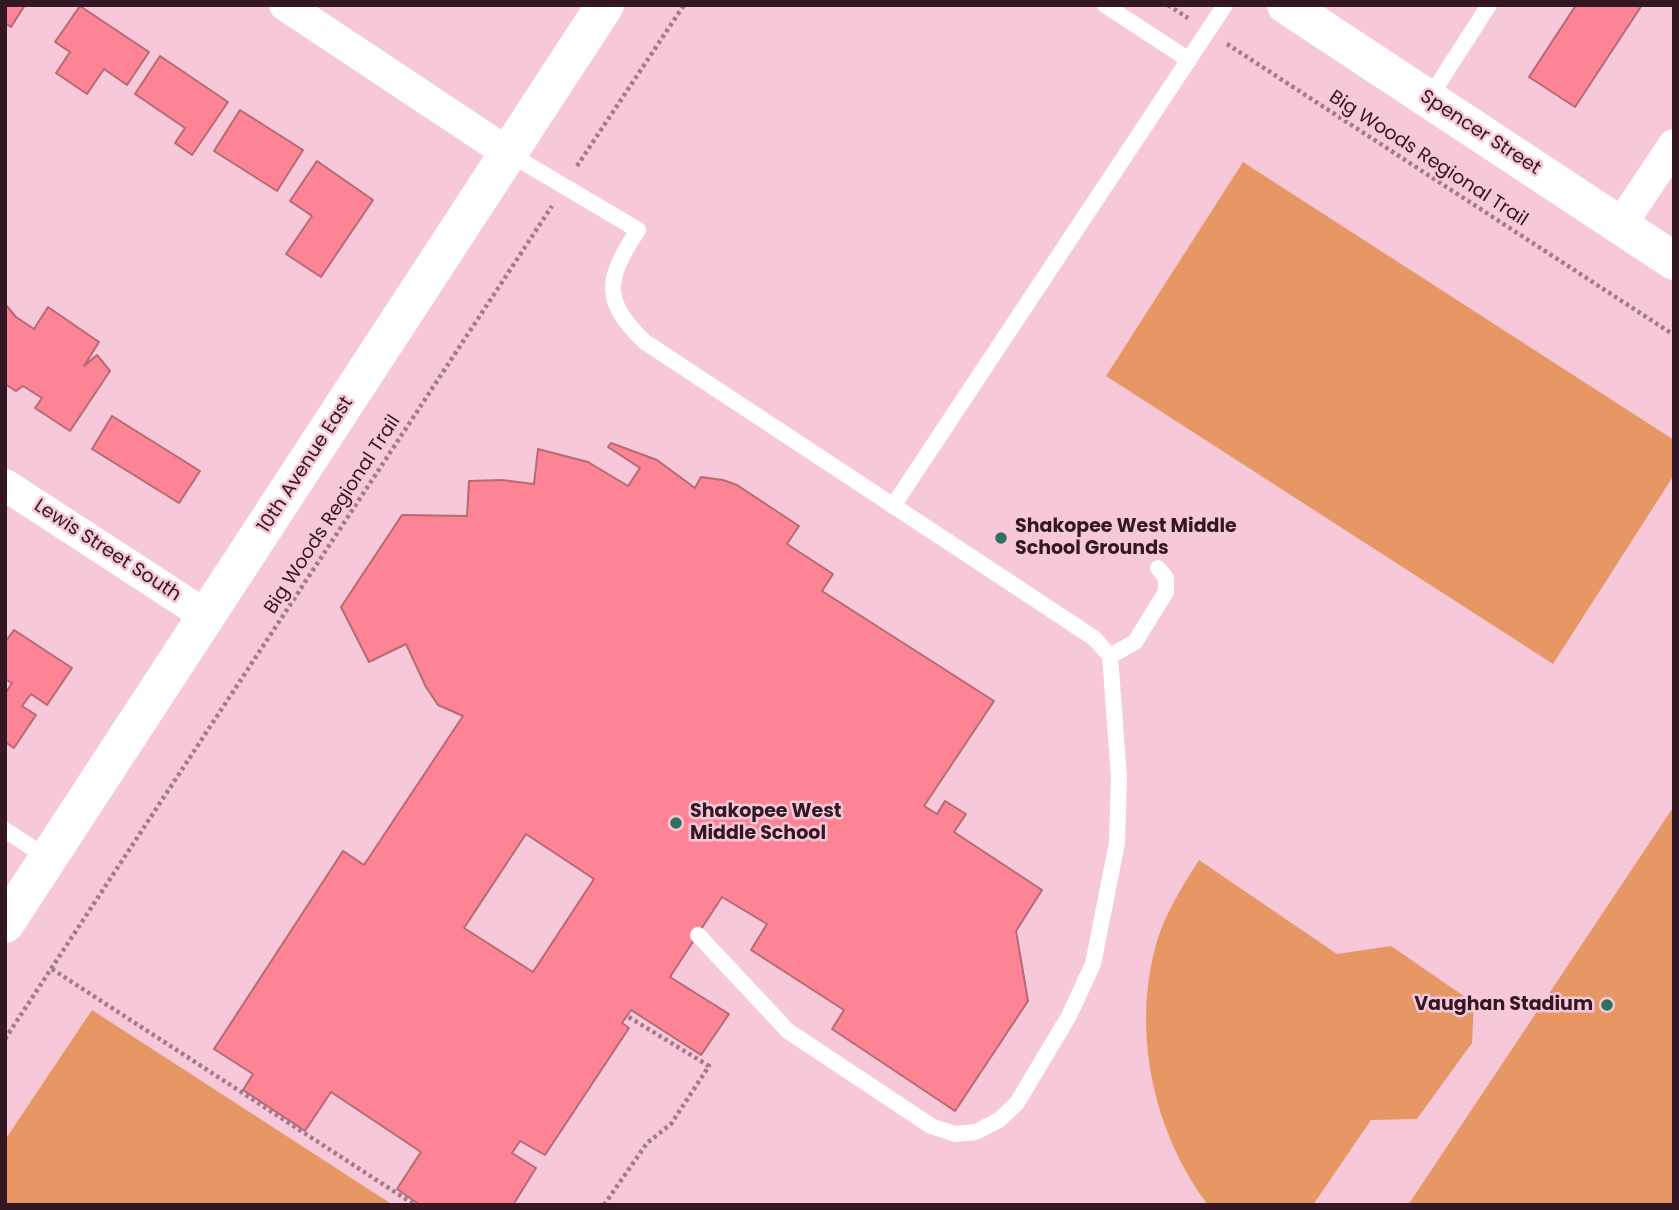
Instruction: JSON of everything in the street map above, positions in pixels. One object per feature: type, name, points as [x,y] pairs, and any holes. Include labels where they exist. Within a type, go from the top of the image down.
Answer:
[{"type":"main road","name":"10th Avenue East","points":[[5,924],[208,617],[605,5]]},
{"type":"main road","name":"Spencer Street","points":[[1286,5],[1674,261]]},
{"type":"street","points":[[285,5],[508,153]]},
{"type":"street","points":[[1620,226],[1674,145]]},
{"type":"street","name":"Lewis Street South","points":[[5,485],[208,617]]},
{"type":"lane","points":[[1105,5],[1189,60]]},
{"type":"lane","points":[[892,506],[1225,5]]},
{"type":"lane","points":[[1429,100],[1489,5]]},
{"type":"lane","points":[[508,153],[638,230],[618,260],[611,294],[626,324],[645,342],[1094,638],[1110,656],[1119,778],[1117,830],[1099,939],[1093,964],[1069,1016],[1017,1104],[999,1120],[976,1132],[965,1133],[931,1126],[788,1031],[698,934]]},
{"type":"lane","points":[[1110,656],[1135,642],[1166,593],[1166,578],[1158,568]]},
{"type":"lane","points":[[5,830],[48,858]]},
{"type":"path","name":"Big Woods Regional Trail","points":[[5,1039],[684,5]]},
{"type":"path","name":"Big Woods Regional Trail","points":[[1168,5],[1674,335]]},
{"type":"path","points":[[52,968],[415,1205]]},
{"type":"path","points":[[604,1205],[647,1143],[671,1124],[709,1066],[627,1016]]},
{"type":"shaded area","points":[[1243,162],[1674,440],[1674,475],[1553,664],[1106,376]]},
{"type":"shaded area","name":"Vaughan Stadium","points":[[1674,806],[1674,1205],[1408,1205]]},
{"type":"shaded area","points":[[1199,860],[1337,954],[1391,946],[1474,1003],[1472,1043],[1417,1119],[1371,1120],[1313,1205],[1208,1205],[1173,1145],[1161,1113],[1147,1044],[1149,975],[1165,920]]},
{"type":"shaded area","points":[[92,1010],[393,1205],[5,1205],[5,1140]]},
{"type":"building","points":[[5,5],[25,5],[11,27],[5,23]]},
{"type":"building","points":[[1576,5],[1642,5],[1575,107],[1529,77]]},
{"type":"building","points":[[80,6],[149,52],[127,85],[104,69],[87,94],[56,73],[70,52],[55,42]]},
{"type":"building","points":[[160,56],[228,102],[192,155],[175,143],[185,128],[135,94]]},
{"type":"building","points":[[240,110],[303,150],[277,191],[214,151]]},
{"type":"building","points":[[317,161],[373,200],[321,277],[286,254],[312,216],[290,201]]},
{"type":"building","points":[[5,304],[16,317],[34,329],[48,307],[99,342],[84,366],[97,355],[110,371],[70,431],[35,408],[42,398],[23,386],[16,391],[5,384]]},
{"type":"building","points":[[112,416],[200,471],[179,503],[92,449]]},
{"type":"building","name":"Shakopee West Middle School","points":[[611,443],[657,460],[695,488],[701,477],[737,485],[799,526],[787,544],[833,574],[822,591],[994,701],[924,806],[937,814],[945,801],[966,814],[954,832],[1042,890],[1016,931],[1028,1001],[955,1111],[832,1029],[844,1010],[751,950],[767,924],[722,897],[670,977],[729,1014],[701,1055],[631,1010],[622,1023],[629,1028],[545,1155],[520,1141],[512,1153],[536,1168],[513,1205],[420,1205],[397,1189],[421,1152],[331,1092],[305,1131],[243,1090],[253,1074],[214,1049],[343,851],[364,865],[463,716],[438,705],[426,687],[406,644],[369,662],[341,607],[402,515],[467,516],[469,481],[502,480],[534,484],[538,449],[588,462],[628,486],[640,468],[608,447]],"holes":[[[526,834],[594,879],[533,972],[464,928]]]},
{"type":"building","points":[[14,630],[72,668],[47,705],[31,694],[22,706],[36,715],[14,748],[5,742],[5,694],[12,683],[5,679],[5,642]]},
{"type":"place","name":"Shakopee West Middle School Grounds","points":[[1001,538]]},
{"type":"place","name":"Shakopee West Middle School","points":[[676,823]]},
{"type":"place","name":"Vaughan Stadium","points":[[1607,1005]]}]
